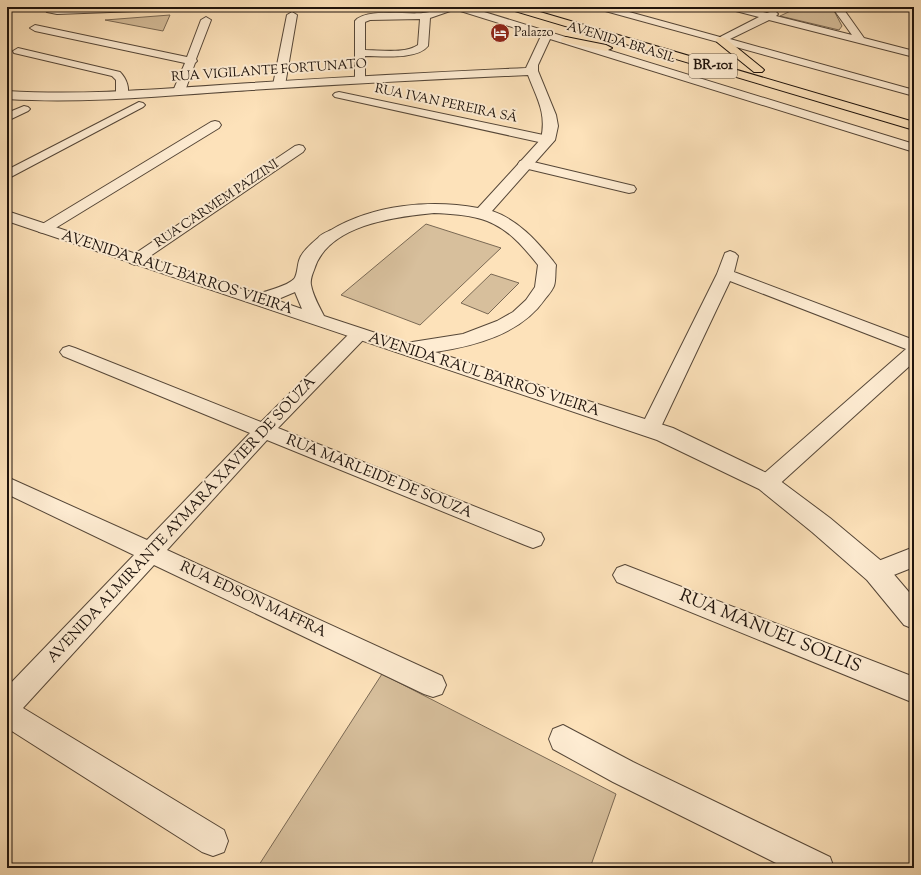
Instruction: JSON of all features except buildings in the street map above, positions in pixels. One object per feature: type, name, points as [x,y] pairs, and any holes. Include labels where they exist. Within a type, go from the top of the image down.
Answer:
[{"type":"highway","name":"AVENIDA BRASIL","points":[[512,7],[758,75],[914,115]]},
{"type":"highway","name":"AVENIDA BRASIL","points":[[538,7],[758,75],[914,126]]},
{"type":"highway","points":[[566,40],[758,75]]},
{"type":"highway","points":[[721,40],[758,75]]},
{"type":"street","points":[[52,9],[164,7]]},
{"type":"street","points":[[360,80],[360,21],[362,19],[368,17],[425,16],[453,7]]},
{"type":"street","name":"AVENIDA BRASIL","points":[[458,7],[544,41],[566,40],[914,148]]},
{"type":"street","name":"AVENIDA BRASIL","points":[[601,7],[914,93]]},
{"type":"street","points":[[731,7],[914,54]]},
{"type":"street","points":[[837,7],[860,40]]},
{"type":"street","points":[[721,40],[781,10]]},
{"type":"street","points":[[279,84],[292,15]]},
{"type":"street","points":[[360,53],[412,52],[421,49],[424,46],[425,16]]},
{"type":"street","points":[[179,91],[192,61],[206,20]]},
{"type":"street","points":[[35,28],[192,61]]},
{"type":"street","points":[[482,213],[548,140],[551,126],[550,115],[532,71],[532,65],[544,41]]},
{"type":"street","points":[[18,50],[116,74],[121,79],[122,94]]},
{"type":"street","name":"RUA VIGILANTE FORTUNATO","points":[[7,94],[61,97],[532,71]]},
{"type":"street","name":"RUA IVAN PEREIRA SÃ","points":[[339,95],[548,140]]},
{"type":"street","points":[[7,175],[139,105]]},
{"type":"street","points":[[7,117],[24,109]]},
{"type":"street","points":[[44,229],[216,125]]},
{"type":"street","name":"RUA CARMEM PAZZINI","points":[[135,260],[299,148]]},
{"type":"street","points":[[525,164],[630,189]]},
{"type":"street","points":[[317,320],[308,302],[302,281],[308,259],[324,240],[348,226],[379,215],[412,210],[448,208],[482,213],[509,225],[530,243],[547,265],[544,289],[529,308],[507,324],[474,339],[433,347],[402,347]]},
{"type":"street","name":"AVENIDA RAUL BARROS VIEIRA","points":[[7,216],[358,334],[402,347],[665,434],[767,483],[821,525],[876,572],[914,617]]},
{"type":"street","points":[[650,429],[725,274],[730,256]]},
{"type":"street","points":[[725,274],[914,346]]},
{"type":"street","points":[[256,300],[283,292],[302,281]]},
{"type":"street","name":"AVENIDA ALMIRANTE AYMARÁ XAVIER DE SOUZA","points":[[7,706],[264,431],[358,334]]},
{"type":"street","points":[[474,339],[471,349],[472,356],[474,363],[484,375]]},
{"type":"street","name":"RUA MARLEIDE DE SOUZA","points":[[69,352],[533,539]]},
{"type":"street","points":[[767,483],[914,352]]},
{"type":"street","name":"RUA EDSON MAFFRA","points":[[7,485],[433,685]]},
{"type":"street","points":[[876,572],[914,558]]},
{"type":"street","name":"RUA MANUEL SOLLIS","points":[[625,574],[914,690]]},
{"type":"street","points":[[7,714],[213,841]]},
{"type":"street","points":[[563,738],[623,772],[819,868]]},
{"type":"shaded area","points":[[799,7],[832,7],[842,26],[839,30],[780,16]]},
{"type":"shaded area","points":[[170,15],[163,31],[105,20]]},
{"type":"shaded area","points":[[426,224],[501,248],[420,325],[341,295]]},
{"type":"shaded area","points":[[491,274],[519,283],[488,314],[461,303]]},
{"type":"shaded area","points":[[382,674],[616,794],[590,868],[257,868]]},
{"type":"place","name":"Palazzo","points":[[500,33]]}]
